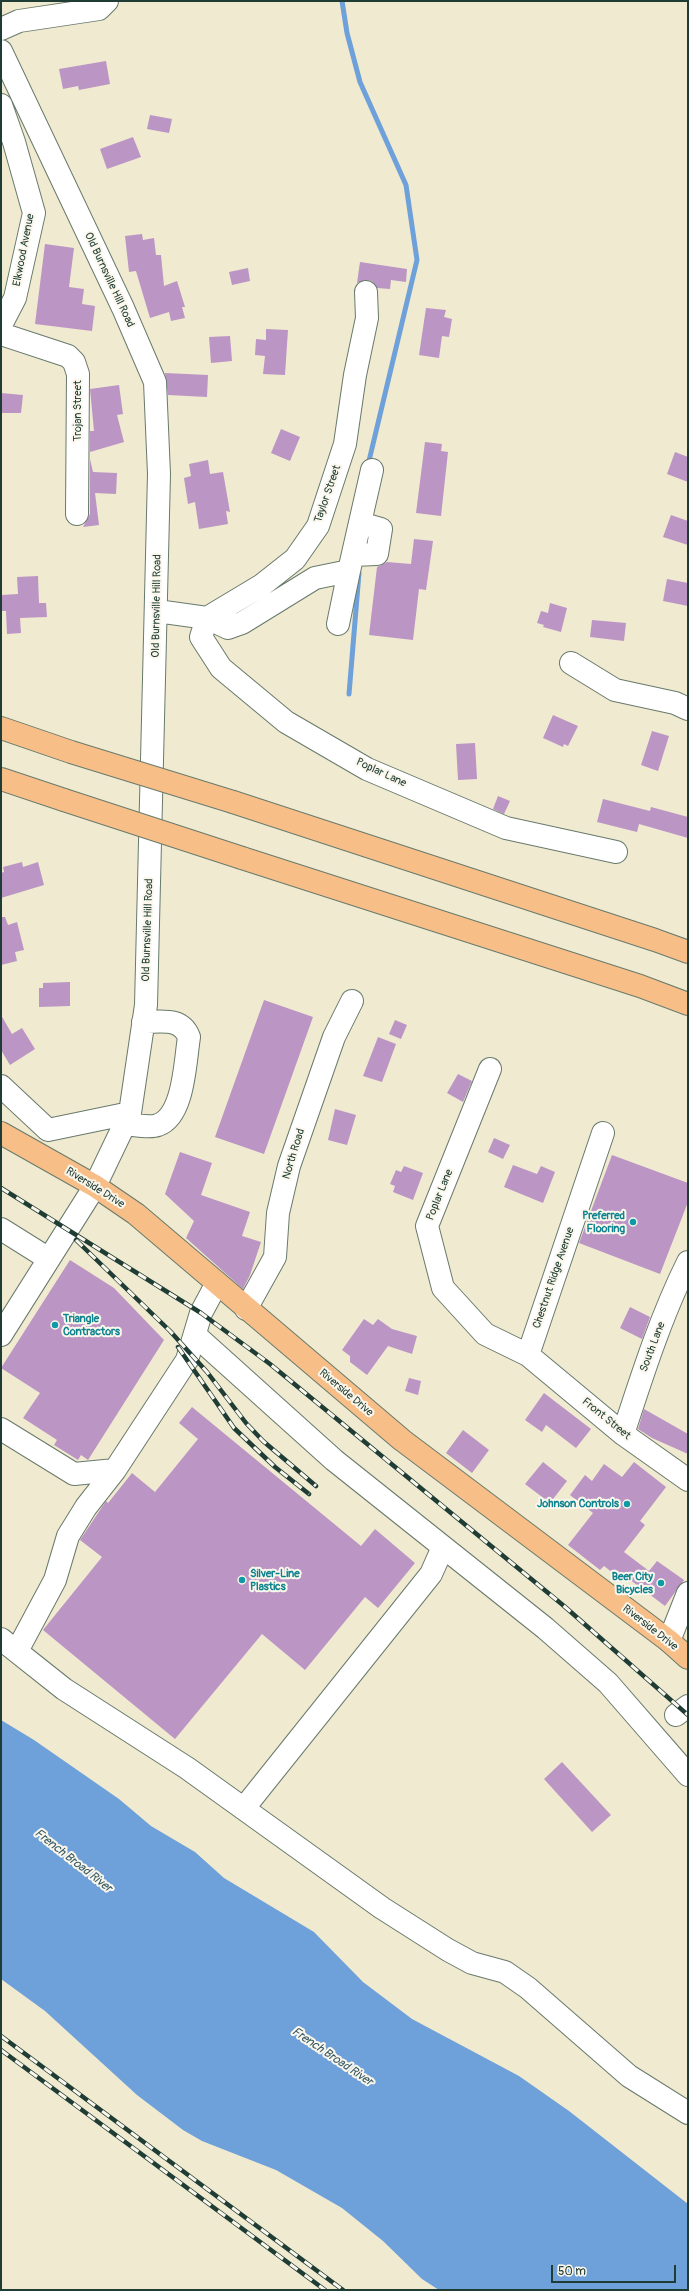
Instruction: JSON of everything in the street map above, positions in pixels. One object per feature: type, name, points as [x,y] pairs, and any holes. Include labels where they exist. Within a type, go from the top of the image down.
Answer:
[{"type":"main road","points":[[1,728],[71,752],[233,802],[688,952]]},
{"type":"main road","points":[[1,779],[640,986],[688,1004]]},
{"type":"main road","name":"Riverside Drive","points":[[1,1133],[95,1186],[136,1214],[402,1440],[669,1641],[688,1658]]},
{"type":"street","points":[[1,29],[19,21],[100,9],[107,1]]},
{"type":"street","name":"Old Burnsville Hill Road","points":[[1,1335],[95,1186],[127,1119],[146,1005],[157,611],[159,474],[155,382],[123,308],[2,56]]},
{"type":"street","name":"Elkwood Avenue","points":[[1,105],[14,142],[34,213],[15,298],[1,325]]},
{"type":"street","name":"Taylor Street","points":[[207,618],[262,585],[295,559],[318,526],[345,444],[355,375],[367,318],[366,292]]},
{"type":"street","name":"Trojan Street","points":[[1,334],[68,356],[74,362],[78,374],[77,514]]},
{"type":"street","points":[[338,624],[372,470]]},
{"type":"street","points":[[157,611],[207,618],[228,628],[242,623],[315,578],[351,563]]},
{"type":"street","name":"Poplar Lane","points":[[207,618],[201,637],[221,668],[286,722],[367,769],[506,828],[616,852]]},
{"type":"street","points":[[571,663],[615,690],[675,703],[688,708]]},
{"type":"street","name":"North Road","points":[[246,1309],[275,1257],[278,1213],[289,1166],[334,1037],[352,1001]]},
{"type":"street","points":[[1,1086],[48,1130],[127,1119],[158,1126],[170,1118],[177,1107],[189,1037],[185,1028],[179,1023],[143,1022]]},
{"type":"street","name":"Poplar Lane","points":[[490,1069],[427,1226],[443,1288],[485,1334],[528,1355]]},
{"type":"street","name":"Chestnut Ridge Avenue","points":[[528,1355],[603,1133]]},
{"type":"street","points":[[1,1229],[49,1259]]},
{"type":"street","name":"South Lane","points":[[623,1434],[644,1371],[678,1281],[688,1262]]},
{"type":"street","points":[[217,1283],[201,1313],[187,1360],[115,1470],[86,1507],[68,1536],[55,1580],[9,1645],[64,1689],[187,1768],[382,1908],[448,1950],[472,1963],[505,1972],[528,1988],[629,2076],[688,2113]]},
{"type":"street","points":[[195,1335],[334,1460],[545,1628],[608,1683],[688,1775]]},
{"type":"street","name":"Front Street","points":[[528,1355],[623,1434],[688,1480]]},
{"type":"street","points":[[1,1429],[74,1474],[115,1470]]},
{"type":"street","points":[[244,1808],[431,1574],[443,1547]]},
{"type":"street","points":[[669,1641],[688,1593]]},
{"type":"water","name":"French Broad River","points":[[1,1720],[34,1740],[119,1799],[151,1826],[195,1852],[224,1878],[314,1932],[363,1982],[412,2019],[519,2076],[569,2111],[688,2204],[688,2290],[439,2290],[422,2279],[383,2241],[342,2208],[276,2170],[202,2141],[183,2130],[137,2095],[45,2011],[1,1979]]},
{"type":"building","points":[[106,61],[110,84],[79,90],[78,86],[63,89],[59,69]]},
{"type":"building","points":[[150,115],[172,119],[169,133],[147,129]]},
{"type":"building","points":[[133,137],[141,157],[107,169],[100,149]]},
{"type":"building","points":[[142,234],[143,240],[154,238],[156,255],[161,255],[164,286],[177,281],[185,307],[182,307],[185,318],[171,321],[169,312],[150,318],[136,271],[129,272],[125,236]]},
{"type":"building","points":[[45,244],[74,248],[69,287],[84,289],[82,304],[95,306],[92,331],[35,324]]},
{"type":"building","points":[[360,262],[407,269],[406,282],[391,280],[390,289],[377,288],[372,281],[366,280],[357,283]]},
{"type":"building","points":[[248,268],[250,281],[232,285],[229,272]]},
{"type":"building","points":[[426,308],[446,310],[444,317],[452,319],[449,337],[442,336],[439,358],[419,355]]},
{"type":"building","points":[[266,329],[288,330],[285,375],[263,374],[265,356],[255,355],[256,339],[266,340]]},
{"type":"building","points":[[230,336],[232,361],[211,363],[209,337]]},
{"type":"building","points":[[165,373],[208,375],[207,397],[168,395]]},
{"type":"building","points":[[119,385],[123,414],[117,415],[124,442],[90,452],[90,431],[94,431],[90,389]]},
{"type":"building","points":[[1,393],[23,395],[21,413],[1,413]]},
{"type":"building","points":[[281,429],[300,437],[290,461],[271,453]]},
{"type":"building","points":[[425,442],[442,444],[441,451],[448,452],[441,516],[416,513]]},
{"type":"building","points":[[675,452],[688,457],[688,482],[667,474]]},
{"type":"building","points":[[90,459],[93,472],[117,473],[116,494],[95,493],[99,525],[83,527],[90,514]]},
{"type":"building","points":[[208,460],[210,474],[223,472],[230,512],[226,511],[228,524],[199,529],[195,502],[188,504],[184,478],[191,476],[189,464]]},
{"type":"building","points":[[671,515],[688,521],[688,545],[663,537]]},
{"type":"building","points":[[414,539],[433,541],[426,590],[419,589],[413,640],[369,635],[377,567],[387,562],[411,564]]},
{"type":"building","points":[[38,576],[39,603],[46,603],[47,617],[20,618],[21,633],[7,634],[6,611],[1,611],[1,595],[18,594],[17,577]]},
{"type":"building","points":[[667,579],[688,583],[688,606],[663,601]]},
{"type":"building","points":[[550,603],[567,608],[561,632],[543,627],[544,625],[537,623],[541,611],[548,613]]},
{"type":"building","points":[[592,620],[626,623],[624,641],[590,637]]},
{"type":"building","points":[[553,715],[578,726],[568,746],[564,744],[563,747],[543,738]]},
{"type":"building","points":[[652,731],[669,736],[658,771],[641,765]]},
{"type":"building","points":[[475,743],[477,779],[458,780],[456,744]]},
{"type":"building","points":[[498,796],[510,801],[504,814],[493,809]]},
{"type":"building","points":[[603,799],[650,811],[651,807],[688,817],[688,838],[639,824],[637,832],[597,822]]},
{"type":"building","points":[[22,862],[23,867],[38,862],[44,885],[1,898],[1,873],[4,872],[3,867]]},
{"type":"building","points":[[1,917],[5,917],[8,925],[17,922],[24,950],[15,952],[17,961],[1,965]]},
{"type":"building","points":[[70,982],[70,1006],[39,1007],[39,988],[43,988],[43,983]]},
{"type":"building","points":[[264,1000],[313,1017],[264,1154],[215,1137]]},
{"type":"building","points":[[1,1015],[12,1034],[22,1028],[35,1049],[10,1065],[1,1050]]},
{"type":"building","points":[[395,1020],[407,1025],[401,1039],[389,1034]]},
{"type":"building","points":[[378,1037],[396,1044],[382,1082],[363,1076]]},
{"type":"building","points":[[458,1074],[472,1081],[463,1102],[447,1093]]},
{"type":"building","points":[[335,1109],[356,1115],[347,1145],[328,1140]]},
{"type":"building","points":[[494,1138],[510,1145],[503,1159],[488,1152]]},
{"type":"building","points":[[180,1152],[212,1163],[201,1195],[250,1212],[242,1236],[261,1242],[250,1275],[243,1289],[186,1238],[194,1221],[165,1194]]},
{"type":"building","name":"Preferred Flooring","points":[[612,1155],[688,1183],[688,1202],[660,1274],[579,1243]]},
{"type":"building","points":[[513,1165],[537,1174],[541,1166],[555,1172],[543,1203],[504,1187]]},
{"type":"building","points":[[404,1166],[423,1173],[413,1200],[393,1192],[395,1186],[390,1184],[396,1170],[401,1172]]},
{"type":"building","points":[[70,1260],[114,1288],[164,1340],[88,1460],[81,1455],[78,1460],[54,1445],[57,1440],[23,1418],[40,1393],[1,1368]]},
{"type":"building","points":[[630,1307],[650,1317],[642,1339],[620,1328]]},
{"type":"building","points":[[364,1319],[373,1325],[378,1319],[392,1329],[417,1336],[412,1354],[388,1346],[367,1375],[350,1362],[350,1356],[342,1350]]},
{"type":"building","points":[[409,1378],[421,1381],[418,1395],[405,1391]]},
{"type":"building","points":[[544,1393],[591,1429],[576,1448],[546,1425],[542,1432],[525,1420]]},
{"type":"building","name":"Silver-Line Plastics","points":[[192,1407],[361,1546],[375,1529],[415,1563],[378,1608],[365,1597],[305,1670],[262,1634],[175,1739],[43,1630],[102,1557],[80,1540],[106,1501],[108,1503],[132,1473],[155,1492],[198,1439],[179,1423]]},
{"type":"building","points":[[644,1409],[688,1434],[688,1454],[652,1438],[638,1429]]},
{"type":"building","points":[[463,1430],[489,1450],[472,1473],[446,1453]]},
{"type":"building","points":[[543,1462],[567,1481],[550,1503],[525,1484]]},
{"type":"building","name":"Johnson Controls","points":[[634,1462],[666,1487],[640,1521],[645,1525],[624,1552],[649,1571],[657,1561],[684,1580],[665,1606],[621,1573],[618,1577],[604,1566],[600,1570],[568,1545],[593,1513],[570,1495],[585,1475],[592,1481],[604,1464],[622,1477]]},
{"type":"building","points":[[562,1762],[611,1815],[592,1832],[544,1779]]},
{"type":"waterway","points":[[342,1],[347,33],[360,82],[406,185],[417,260],[368,465]]},
{"type":"waterway","points":[[349,694],[359,573]]},
{"type":"railway","points":[[1,1188],[201,1313],[270,1364],[564,1606],[688,1715]]},
{"type":"railway","points":[[76,1240],[170,1331],[207,1372],[246,1423],[263,1441],[316,1486]]},
{"type":"railway","points":[[178,1347],[234,1428],[275,1467],[309,1494]]},
{"type":"railway","points":[[1,2036],[343,2290]]},
{"type":"railway","points":[[1,2050],[325,2290]]},
{"type":"place","name":"Preferred Flooring","points":[[633,1222]]},
{"type":"place","name":"Triangle Contractors","points":[[55,1325]]},
{"type":"place","name":"Johnson Controls","points":[[627,1504]]},
{"type":"place","name":"Silver-Line Plastics","points":[[242,1580]]},
{"type":"place","name":"Beer City Bicycles","points":[[661,1583]]}]
